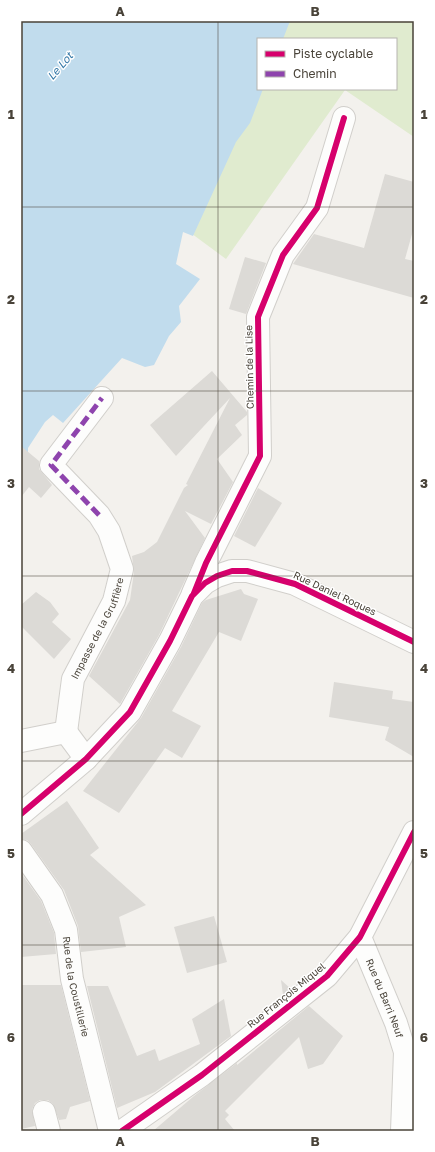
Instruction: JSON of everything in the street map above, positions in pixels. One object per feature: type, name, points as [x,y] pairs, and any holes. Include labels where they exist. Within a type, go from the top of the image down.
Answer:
[{"type":"street","name":"Chemin de la Lise","points":[[192,596],[206,563],[260,456],[258,316],[283,255],[316,208],[344,118]]},
{"type":"street","name":"Impasse de la Gruffière","points":[[66,732],[73,679],[114,601],[122,569],[109,531],[99,515],[51,465],[102,398]]},
{"type":"street","name":"Rue Daniel Roques","points":[[21,814],[86,759],[130,712],[170,641],[192,596],[205,584],[217,576],[232,571],[247,571],[295,584],[414,642]]},
{"type":"street","points":[[21,741],[66,732],[86,759]]},
{"type":"street","name":"Rue François Miquel","points":[[122,1131],[202,1075],[327,976],[360,938],[414,832]]},
{"type":"street","name":"Rue de la Coustillerie","points":[[21,851],[52,895],[66,930],[72,980],[110,1131]]},
{"type":"street","name":"Rue du Barri Neuf","points":[[360,938],[396,1023],[405,1052],[402,1131]]},
{"type":"green space","points":[[270,21],[414,21],[414,137],[345,90],[397,90],[397,38],[261,38]]},
{"type":"green space","points":[[257,90],[345,90],[226,259],[161,211]]},
{"type":"water","name":"Le Lot","points":[[21,21],[290,21],[283,38],[257,38],[257,90],[263,90],[250,123],[236,142],[193,236],[183,232],[176,264],[200,279],[179,306],[181,322],[169,336],[154,365],[145,367],[122,358],[63,423],[53,415],[45,422],[28,448],[28,452],[21,459]]},
{"type":"building","points":[[385,174],[414,182],[414,227],[405,259],[414,261],[414,298],[293,264],[314,234],[364,248]]},
{"type":"building","points":[[245,257],[266,263],[246,314],[229,309]]},
{"type":"building","points":[[212,371],[247,412],[247,415],[235,425],[242,435],[217,459],[233,482],[211,524],[185,511],[205,538],[159,635],[120,704],[89,676],[130,600],[134,572],[132,556],[144,552],[157,542],[184,488],[188,485],[186,484],[230,398],[176,456],[150,425]]},
{"type":"building","points":[[21,446],[39,461],[39,469],[52,485],[41,498],[29,487],[21,497]]},
{"type":"building","points":[[258,488],[282,503],[255,547],[234,536]]},
{"type":"building","points":[[241,589],[244,594],[258,599],[241,641],[219,632],[172,711],[201,726],[182,758],[165,748],[119,813],[83,791],[141,718],[181,647],[202,603],[206,600]]},
{"type":"building","points":[[36,592],[50,602],[59,614],[52,622],[71,639],[54,659],[21,626],[21,605]]},
{"type":"building","points":[[334,682],[393,691],[392,699],[414,702],[414,757],[385,740],[389,727],[329,717]]},
{"type":"building","points":[[67,801],[99,848],[90,855],[146,905],[119,917],[126,947],[81,952],[78,926],[64,890],[31,844],[27,840],[21,839],[21,834]]},
{"type":"building","points":[[21,873],[41,901],[54,933],[56,954],[21,957]]},
{"type":"building","points":[[214,916],[227,962],[187,973],[174,927]]},
{"type":"building","points":[[281,980],[291,989],[283,995]]},
{"type":"building","points":[[21,985],[61,985],[90,1101],[70,1107],[66,1119],[59,1120],[53,1104],[48,1100],[40,1100],[35,1103],[32,1109],[35,1126],[21,1129]]},
{"type":"building","points":[[87,986],[108,986],[137,1056],[155,1049],[159,1061],[200,1044],[192,1019],[224,999],[231,1036],[155,1092],[117,1108]]},
{"type":"building","points":[[309,1006],[343,1036],[323,1064],[308,1069],[299,1037],[225,1111],[229,1115],[225,1119],[235,1131],[153,1131],[194,1096],[237,1063],[237,1065]]},
{"type":"marked path","points":[[99,515],[51,465],[102,398]]},
{"type":"cycle path","points":[[194,593],[206,563],[260,456],[258,317],[283,255],[317,208],[344,118]]},
{"type":"cycle path","points":[[21,814],[86,759],[130,712],[170,641],[192,596],[205,583],[217,576],[232,571],[247,571],[295,584],[414,642]]},
{"type":"cycle path","points":[[122,1131],[202,1075],[327,976],[360,937],[414,832]]}]
